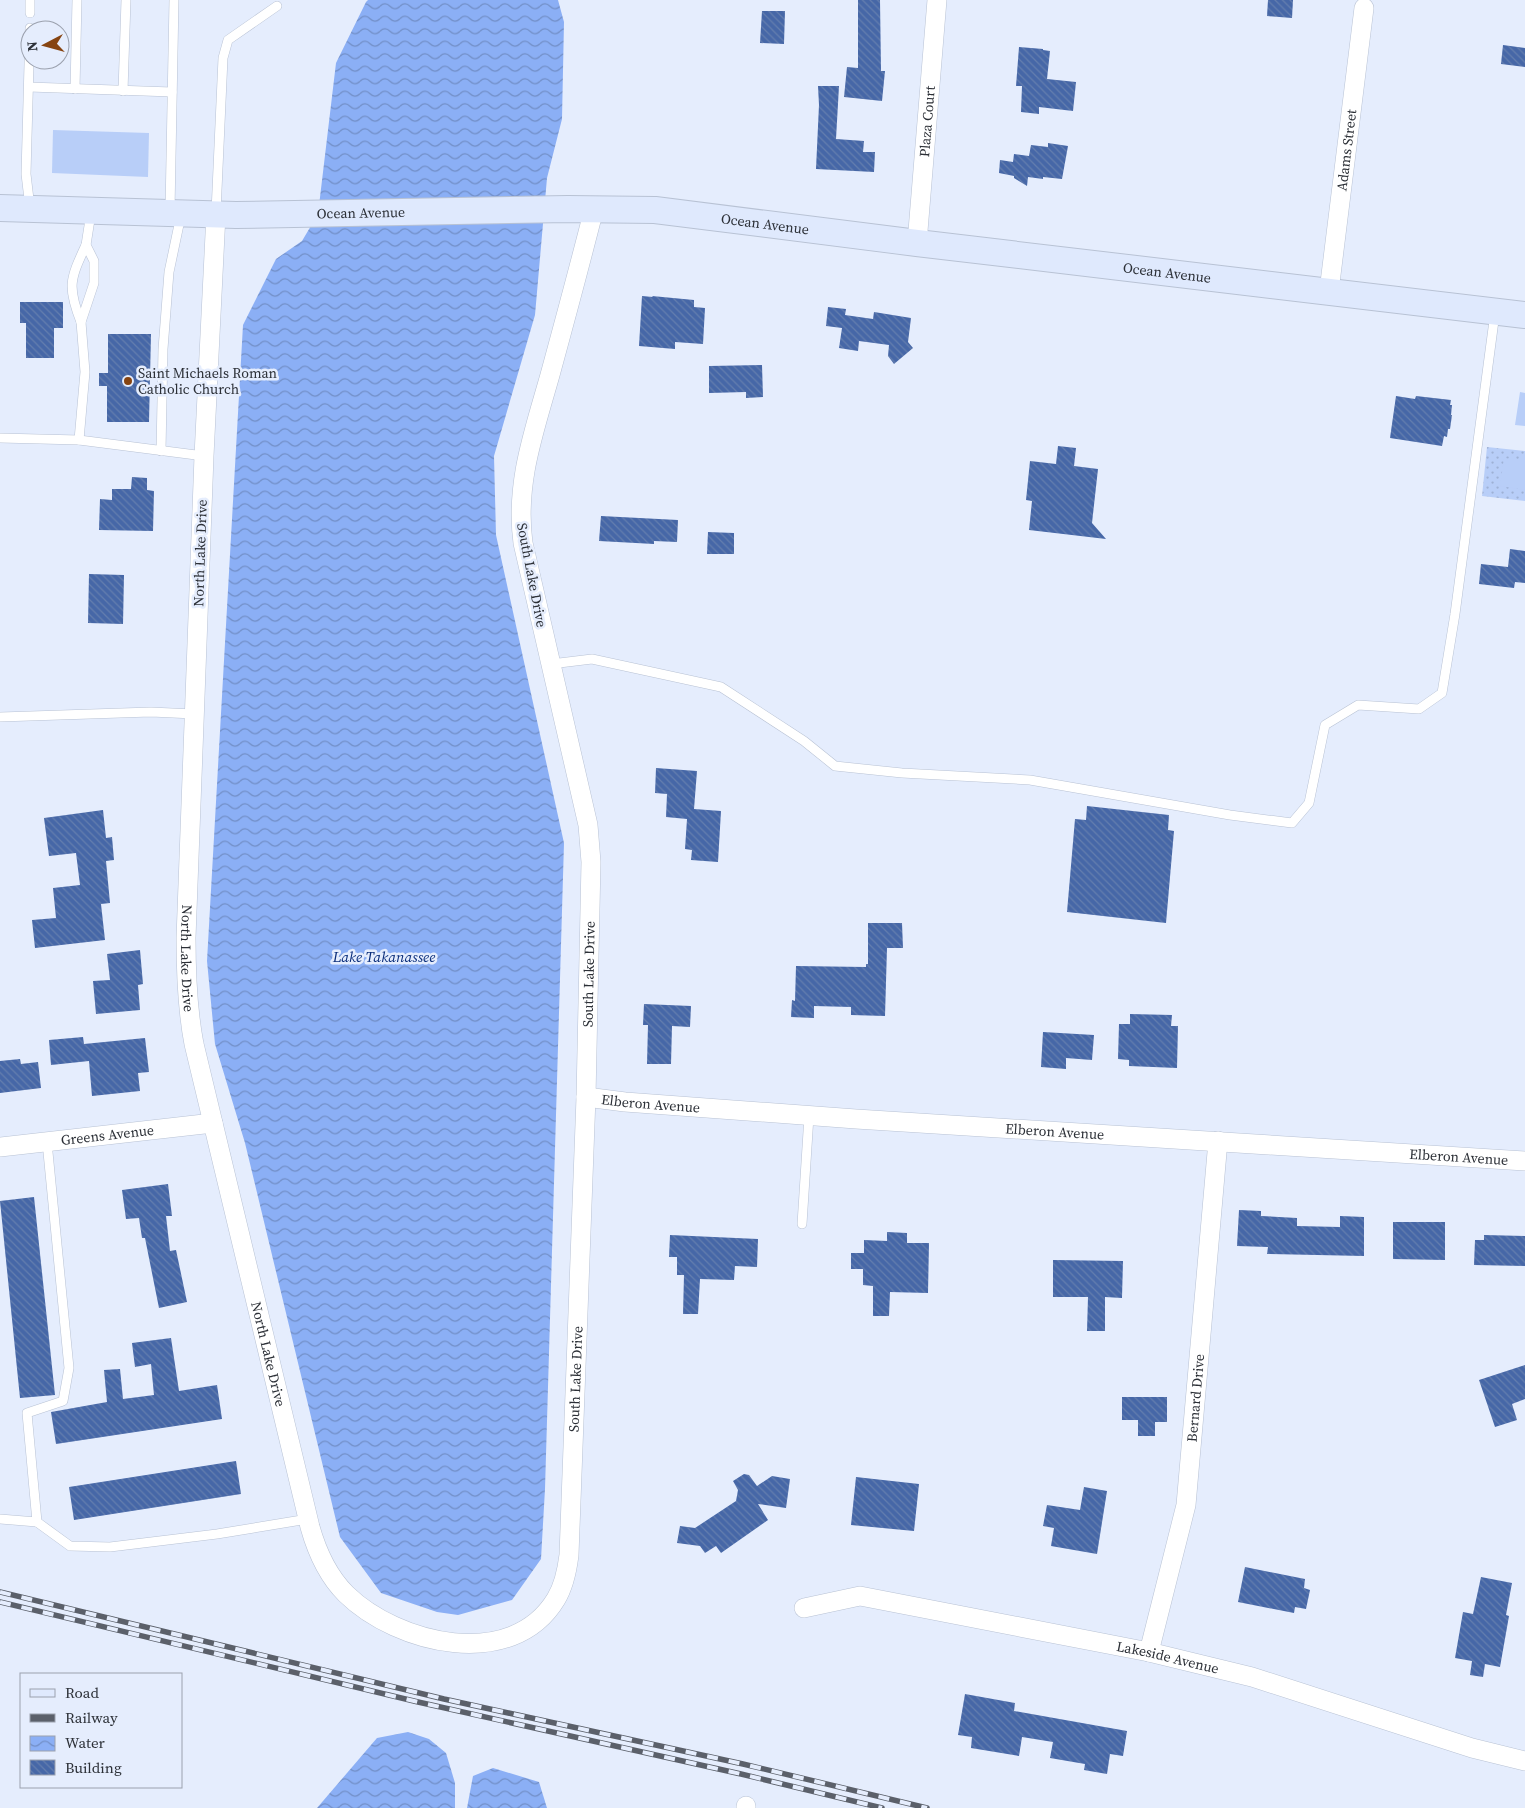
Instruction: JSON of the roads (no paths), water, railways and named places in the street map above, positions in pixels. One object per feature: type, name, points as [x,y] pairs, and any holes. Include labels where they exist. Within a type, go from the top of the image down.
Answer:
[{"type":"street","name":"Plaza Court","points":[[917,243],[937,0]]},
{"type":"street","name":"Adams Street","points":[[1329,291],[1364,8]]},
{"type":"street","name":"Ocean Avenue","points":[[0,208],[216,214],[594,209],[655,210],[1525,315]]},
{"type":"street","name":"South Lake Drive","points":[[419,1634],[444,1642],[467,1644],[494,1641],[512,1636],[529,1627],[548,1609],[557,1597],[566,1577],[569,1556],[586,1097],[591,862],[588,826],[523,543],[520,500],[529,452],[594,209]]},
{"type":"street","name":"North Lake Drive","points":[[216,214],[194,714],[186,938],[186,993],[194,1044],[314,1542],[332,1577],[364,1609],[379,1619],[419,1634]]},
{"type":"street","name":"Elberon Avenue","points":[[586,1097],[625,1102],[809,1116],[1525,1161]]},
{"type":"street","name":"Greens Avenue","points":[[0,1147],[213,1124]]},
{"type":"street","name":"Bernard Drive","points":[[1149,1652],[1186,1505],[1218,1141]]},
{"type":"street","name":"Lakeside Avenue","points":[[804,1608],[860,1596],[1149,1652],[1252,1677],[1472,1748],[1525,1760]]},
{"type":"lane","points":[[30,0],[30,13]]},
{"type":"lane","points":[[75,89],[77,0]]},
{"type":"lane","points":[[123,91],[126,0]]},
{"type":"lane","points":[[161,451],[163,349],[175,213],[172,92],[174,0]]},
{"type":"lane","points":[[216,214],[224,58],[228,40],[277,6]]},
{"type":"lane","points":[[29,70],[26,174],[30,209]]},
{"type":"lane","points":[[29,88],[172,92]]},
{"type":"lane","points":[[79,440],[85,372],[81,322],[73,302],[72,279],[86,246],[92,211]]},
{"type":"lane","points":[[81,322],[94,283],[94,261],[86,246]]},
{"type":"lane","points":[[551,664],[592,659],[721,687],[804,741],[835,766],[902,773],[1030,780],[1230,815],[1292,823],[1309,803],[1325,725],[1358,705],[1419,708],[1442,693],[1455,614],[1495,311]]},
{"type":"lane","points":[[5,438],[79,440],[204,456]]},
{"type":"lane","points":[[0,717],[151,712],[194,714]]},
{"type":"lane","points":[[802,1224],[809,1116]]},
{"type":"lane","points":[[37,1522],[27,1412],[63,1401],[69,1368],[47,1142]]},
{"type":"lane","points":[[0,1519],[37,1522],[70,1546],[110,1547],[217,1534],[308,1519]]},
{"type":"water","name":"Lake Takanassee","points":[[368,0],[558,0],[564,22],[562,119],[547,178],[535,315],[494,456],[496,535],[564,843],[545,1489],[541,1559],[512,1600],[458,1615],[437,1612],[381,1593],[340,1537],[245,1143],[215,1044],[207,961],[243,325],[276,259],[302,241],[318,214],[336,63]]},
{"type":"water","points":[[408,1732],[429,1739],[446,1753],[455,1783],[455,1808],[317,1808],[377,1738]]},
{"type":"water","points":[[493,1768],[539,1782],[547,1808],[467,1808],[473,1776]]},
{"type":"railway","points":[[0,1592],[444,1699],[743,1764],[927,1808]]},
{"type":"railway","points":[[0,1602],[418,1702],[741,1774],[882,1808]]},
{"type":"place","name":"Saint Michaels Roman Catholic Church","points":[[128,381]]}]
